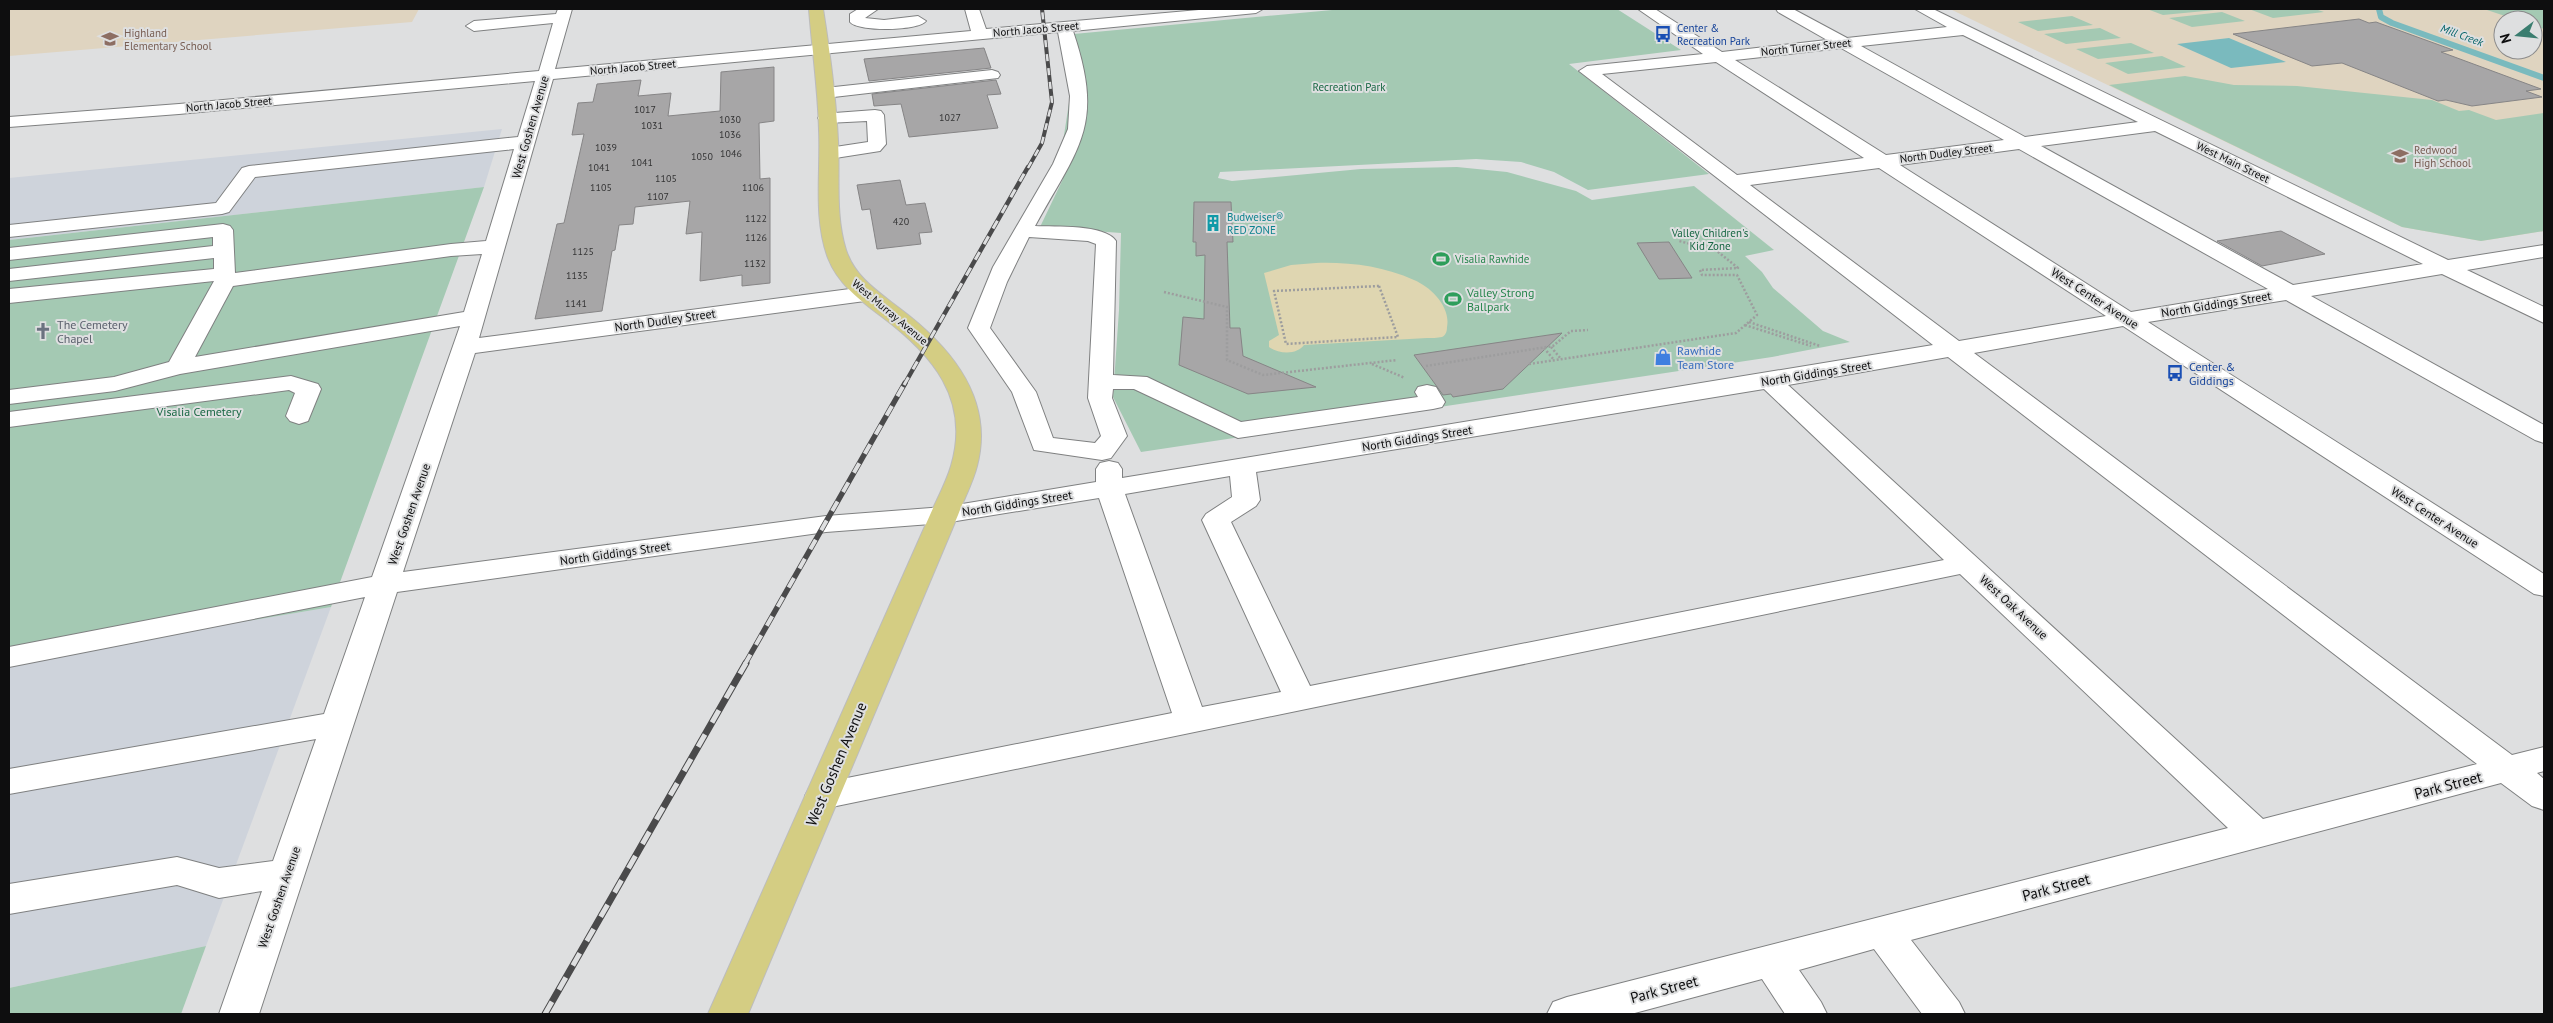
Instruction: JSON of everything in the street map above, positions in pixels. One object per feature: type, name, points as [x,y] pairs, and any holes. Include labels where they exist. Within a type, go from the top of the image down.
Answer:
[{"type":"main road","name":"West Murray Avenue","points":[[816,9],[830,153],[835,248],[850,279],[865,294],[912,328],[929,344],[953,372],[963,393],[969,438],[964,465],[944,515]]},
{"type":"main road","name":"West Goshen Avenue","points":[[728,1014],[944,515]]},
{"type":"street","points":[[871,9],[857,14],[858,22],[884,25],[929,20]]},
{"type":"street","points":[[1095,9],[1104,23]]},
{"type":"street","name":"North Jacob Street","points":[[9,122],[100,116],[546,76],[1256,9]]},
{"type":"street","name":"West Center Avenue","points":[[1645,9],[2544,588]]},
{"type":"street","points":[[1783,9],[2544,434]]},
{"type":"street","name":"West Main Street","points":[[1922,9],[2544,316]]},
{"type":"street","points":[[956,18],[973,12],[980,34]]},
{"type":"street","points":[[474,26],[564,13]]},
{"type":"street","name":"West Goshen Avenue","points":[[239,1014],[465,347],[564,13]]},
{"type":"street","points":[[1064,27],[1076,82],[1079,116],[1067,155],[988,296],[979,328],[1024,392],[1043,445],[1102,452]]},
{"type":"street","name":"North Turner Street","points":[[1734,181],[1588,71],[1966,30]]},
{"type":"street","points":[[825,93],[992,75]]},
{"type":"street","points":[[827,118],[875,115],[877,144],[874,147],[830,153]]},
{"type":"street","name":"North Dudley Street","points":[[1734,181],[2158,125]]},
{"type":"street","points":[[9,231],[222,208],[249,172],[526,142]]},
{"type":"street","points":[[1734,181],[2544,797]]},
{"type":"street","points":[[9,254],[224,230],[225,278],[178,367]]},
{"type":"street","points":[[1023,231],[1091,235],[1106,241],[1100,398],[1114,436],[1102,452]]},
{"type":"street","points":[[9,296],[225,278],[451,250],[494,247]]},
{"type":"street","points":[[9,275],[224,251]]},
{"type":"street","name":"North Giddings Street","points":[[9,657],[56,646],[385,584],[826,524],[944,515],[1955,350],[2127,318],[2544,251]]},
{"type":"street","name":"North Dudley Street","points":[[465,347],[865,294]]},
{"type":"street","points":[[9,397],[115,384],[178,367],[474,317]]},
{"type":"street","name":"West Oak Avenue","points":[[1769,380],[2258,835]]},
{"type":"street","points":[[1100,382],[1138,382],[1238,430],[1433,402],[1427,392]]},
{"type":"street","points":[[9,420],[292,383],[310,389],[299,416]]},
{"type":"street","points":[[1102,452],[1109,468],[1109,488],[1191,721]]},
{"type":"street","points":[[1242,466],[1246,500],[1216,520],[1300,699]]},
{"type":"street","points":[[822,796],[1967,564]]},
{"type":"street","points":[[9,781],[338,723]]},
{"type":"street","name":"Park Street","points":[[1567,1014],[2544,759]]},
{"type":"street","points":[[9,899],[177,871],[220,883],[287,873]]},
{"type":"street","points":[[1883,932],[1945,1014]]},
{"type":"street","points":[[1770,961],[1806,1014]]},
{"type":"path","points":[[1529,364],[1736,333],[1757,315],[1737,275],[1702,275],[1700,270],[1738,268],[1717,251],[1679,241]]},
{"type":"path","points":[[1379,286],[1398,337],[1296,343],[1286,344],[1274,291],[1379,286]]},
{"type":"path","points":[[1164,292],[1227,307],[1227,360],[1263,375],[1397,360]]},
{"type":"path","points":[[1748,322],[1813,342]]},
{"type":"path","points":[[1745,325],[1807,345]]},
{"type":"path","points":[[1424,367],[1550,346],[1571,331],[1588,330]]},
{"type":"path","points":[[1550,346],[1562,359]]},
{"type":"path","points":[[1543,347],[1555,360]]},
{"type":"path","points":[[1369,363],[1417,384],[1427,392]]},
{"type":"shaded area","name":"Highland Elementary School","points":[[9,9],[419,9],[412,22],[9,56]]},
{"type":"shaded area","name":"Redwood High School","points":[[1950,9],[2544,9],[2544,231],[2481,241],[2402,227]]},
{"type":"shaded area","points":[[502,129],[484,187],[9,240],[9,178]]},
{"type":"shaded area","points":[[331,607],[206,946],[9,988],[9,666],[62,652]]},
{"type":"green space","name":"Valley Strong Ballpark","points":[[1343,9],[1617,9],[1681,50],[1569,64],[1709,174],[1588,190],[1554,172],[1521,162],[1476,159],[1220,172],[1218,178],[1232,181],[1361,169],[1457,167],[1507,172],[1576,191],[1592,200],[1694,186],[1774,250],[1745,256],[1762,272],[1773,288],[1823,331],[1850,342],[1772,357],[1141,452],[1113,397],[1119,310],[1121,233],[1040,227],[1063,179],[1044,179],[1062,148],[1071,90],[1063,35]]},
{"type":"green space","points":[[2147,9],[2213,9],[2215,10],[2163,15]]},
{"type":"green space","points":[[2249,9],[2315,9],[2324,12],[2273,18]]},
{"type":"green space","points":[[2484,9],[2544,9],[2544,29],[2543,10],[2493,10],[2493,12]]},
{"type":"green space","points":[[2222,12],[2245,21],[2192,27],[2169,18]]},
{"type":"green space","points":[[2072,16],[2093,25],[2038,31],[2018,22]]},
{"type":"green space","points":[[2100,28],[2121,38],[2066,44],[2044,34]]},
{"type":"green space","points":[[2131,43],[2154,53],[2098,59],[2076,49]]},
{"type":"green space","points":[[2162,56],[2186,67],[2128,74],[2105,63]]},
{"type":"green space","points":[[2185,76],[2234,85],[2297,86],[2432,100],[2459,111],[2469,110],[2496,120],[2544,113],[2544,231],[2481,241],[2402,227],[2109,85]]},
{"type":"green space","name":"Visalia Cemetery","points":[[484,187],[331,607],[62,652],[9,666],[9,240]]},
{"type":"green space","points":[[206,946],[181,1014],[9,1014],[9,988]]},
{"type":"sand","points":[[1341,263],[1378,268],[1420,283],[1427,287],[1443,305],[1447,320],[1445,334],[1437,338],[1304,345],[1297,351],[1292,352],[1283,352],[1269,347],[1269,341],[1279,335],[1264,273],[1291,265]]},
{"type":"water","points":[[2229,38],[2286,62],[2231,68],[2177,44]]},
{"type":"building","points":[[2359,19],[2369,23],[2376,22],[2453,50],[2441,52],[2541,89],[2526,91],[2542,97],[2472,106],[2446,100],[2438,101],[2342,63],[2312,66],[2233,34]]},
{"type":"building","points":[[984,48],[991,68],[869,81],[864,59]]},
{"type":"building","points":[[774,67],[774,121],[759,123],[760,179],[770,178],[770,283],[742,286],[742,275],[700,281],[702,232],[686,234],[690,201],[635,207],[633,224],[619,225],[615,250],[612,251],[602,311],[535,319],[557,224],[564,223],[584,134],[572,135],[578,103],[593,102],[597,84],[641,80],[638,96],[671,93],[668,116],[720,111],[721,72]]},
{"type":"building","points":[[996,80],[1001,94],[987,95],[998,128],[909,137],[901,104],[874,106],[872,94]]},
{"type":"building","points":[[900,180],[906,205],[925,203],[932,232],[919,233],[921,244],[877,249],[870,209],[862,210],[857,185]]},
{"type":"building","points":[[1194,202],[1231,202],[1233,242],[1227,242],[1230,328],[1240,328],[1243,356],[1316,387],[1248,394],[1179,365],[1183,317],[1204,319],[1205,255],[1196,256],[1196,242],[1193,242]]},
{"type":"building","points":[[2281,231],[2325,254],[2262,266],[2217,241]]},
{"type":"building","points":[[1669,242],[1692,278],[1659,279],[1637,243]]},
{"type":"building","points":[[1562,333],[1503,389],[1453,397],[1451,394],[1443,395],[1414,355]]},
{"type":"waterway","name":"Mill Creek","points":[[2379,9],[2381,17],[2392,23],[2544,78]]},
{"type":"railway","points":[[1028,168],[1042,143],[1052,102],[1042,9]]},
{"type":"railway","points":[[904,385],[1028,167]]},
{"type":"railway","points":[[745,664],[905,383]]},
{"type":"railway","points":[[545,1014],[746,663]]},
{"type":"place","name":"Center & Recreation Park","points":[[1663,34]]},
{"type":"place","name":"Highland Elementary School","points":[[110,39]]},
{"type":"place","name":"Redwood High School","points":[[2400,156]]},
{"type":"place","name":"Budweiser® RED ZONE","points":[[1213,223]]},
{"type":"place","name":"Visalia Rawhide","points":[[1441,259]]},
{"type":"place","name":"Valley Strong Ballpark","points":[[1453,299]]},
{"type":"place","name":"The Cemetery Chapel","points":[[43,331]]},
{"type":"place","name":"Rawhide Team Store","points":[[1663,357]]},
{"type":"place","name":"Center & Giddings","points":[[2175,373]]},
{"type":"park label","name":"Recreation Park","points":[[1349,87]]},
{"type":"park label","name":"Valley Children's Kid Zone","points":[[1710,239]]}]
